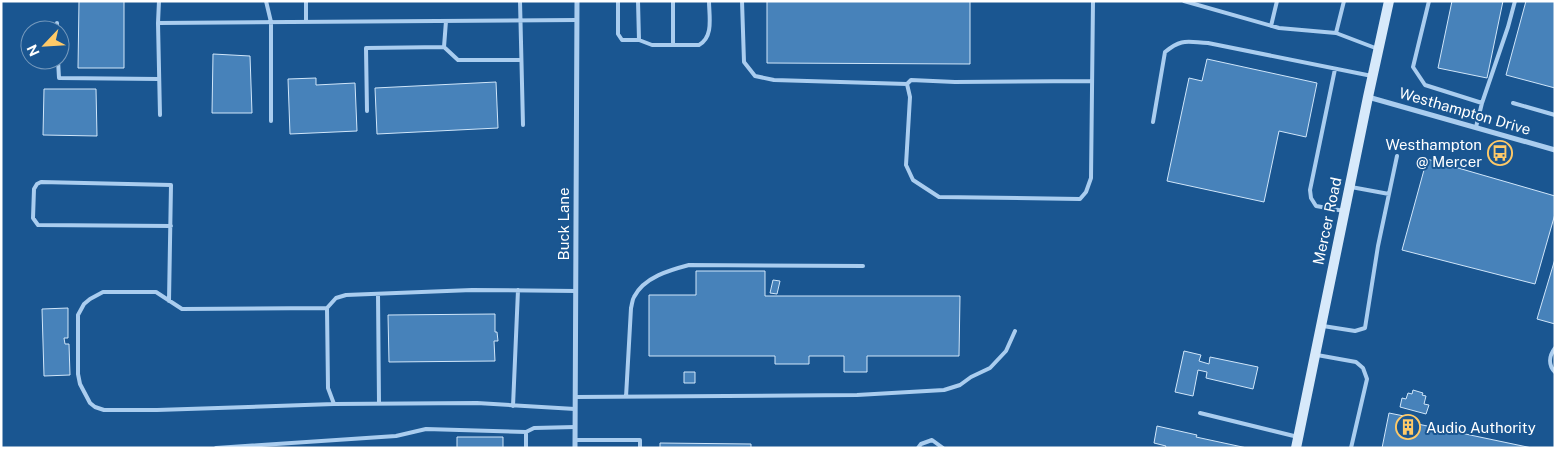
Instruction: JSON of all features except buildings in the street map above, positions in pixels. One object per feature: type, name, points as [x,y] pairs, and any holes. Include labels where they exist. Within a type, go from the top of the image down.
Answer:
[{"type":"street","name":"Buck Lane","points":[[575,448],[577,1]]},
{"type":"street","name":"Mercer Road","points":[[1297,442],[1389,1]]},
{"type":"street","name":"Westhampton Drive","points":[[1368,97],[1555,150]]},
{"type":"lane","points":[[159,1],[160,115]]},
{"type":"lane","points":[[266,1],[270,22],[271,121]]},
{"type":"lane","points":[[306,1],[306,22]]},
{"type":"lane","points":[[520,1],[523,125]]},
{"type":"lane","points":[[618,1],[618,34],[622,40],[639,40],[652,45],[699,45],[705,42],[709,34],[709,1]]},
{"type":"lane","points":[[638,1],[639,40]]},
{"type":"lane","points":[[673,1],[673,45]]},
{"type":"lane","points":[[742,1],[744,62],[755,76],[774,80],[907,84],[911,80],[955,82],[1091,81]]},
{"type":"lane","points":[[907,84],[910,97],[906,165],[912,180],[939,197],[1080,199],[1086,192],[1091,178],[1093,1]]},
{"type":"lane","points":[[1184,1],[1279,28],[1336,33],[1378,50]]},
{"type":"lane","points":[[1272,26],[1277,1]]},
{"type":"lane","points":[[1336,33],[1344,1]]},
{"type":"lane","points":[[1429,1],[1413,67],[1425,85],[1482,103]]},
{"type":"lane","points":[[1476,127],[1515,1]]},
{"type":"lane","points":[[158,23],[577,20]]},
{"type":"lane","points":[[444,46],[446,21]]},
{"type":"lane","points":[[1153,122],[1165,52],[1175,44],[1184,42],[1208,44],[1372,76]]},
{"type":"lane","points":[[367,111],[366,48],[444,46],[458,60],[521,60]]},
{"type":"lane","points":[[1335,69],[1310,190],[1311,198],[1316,206],[1344,211]]},
{"type":"lane","points":[[59,70],[59,78],[159,79]]},
{"type":"lane","points":[[1513,103],[1555,115]]},
{"type":"lane","points":[[1321,326],[1355,331],[1365,328],[1378,246],[1397,156]]},
{"type":"lane","points":[[169,300],[171,226],[171,185],[41,182],[34,189],[33,218],[38,225],[171,226]]},
{"type":"lane","points":[[1349,187],[1389,194]]},
{"type":"lane","points":[[626,397],[633,297],[653,278],[689,265],[863,266]]},
{"type":"lane","points":[[334,404],[328,388],[327,308],[336,298],[346,295],[472,290],[576,291]]},
{"type":"lane","points":[[513,406],[518,290]]},
{"type":"lane","points":[[327,308],[182,309],[156,292],[103,292],[84,304],[78,315],[78,374],[85,395],[90,403],[104,410],[334,404],[477,404],[575,409]]},
{"type":"lane","points":[[378,294],[378,404]]},
{"type":"lane","points":[[575,397],[857,395],[944,390],[960,385],[971,377],[990,368],[1006,351],[1015,330]]},
{"type":"lane","points":[[1555,348],[1550,359],[1550,368],[1555,372]]},
{"type":"lane","points":[[1315,354],[1356,362],[1363,368],[1367,379],[1351,448]]},
{"type":"lane","points":[[1200,414],[1297,442]]},
{"type":"lane","points":[[216,448],[396,436],[426,429],[526,432],[534,428],[575,427]]},
{"type":"lane","points":[[526,432],[526,448]]},
{"type":"lane","points":[[575,440],[640,440],[640,448]]},
{"type":"lane","points":[[918,448],[921,444],[932,440],[943,448]]},
{"type":"place","name":"Westhampton @ Mercer","points":[[1500,153]]},
{"type":"place","name":"Audio Authority","points":[[1408,427]]}]
